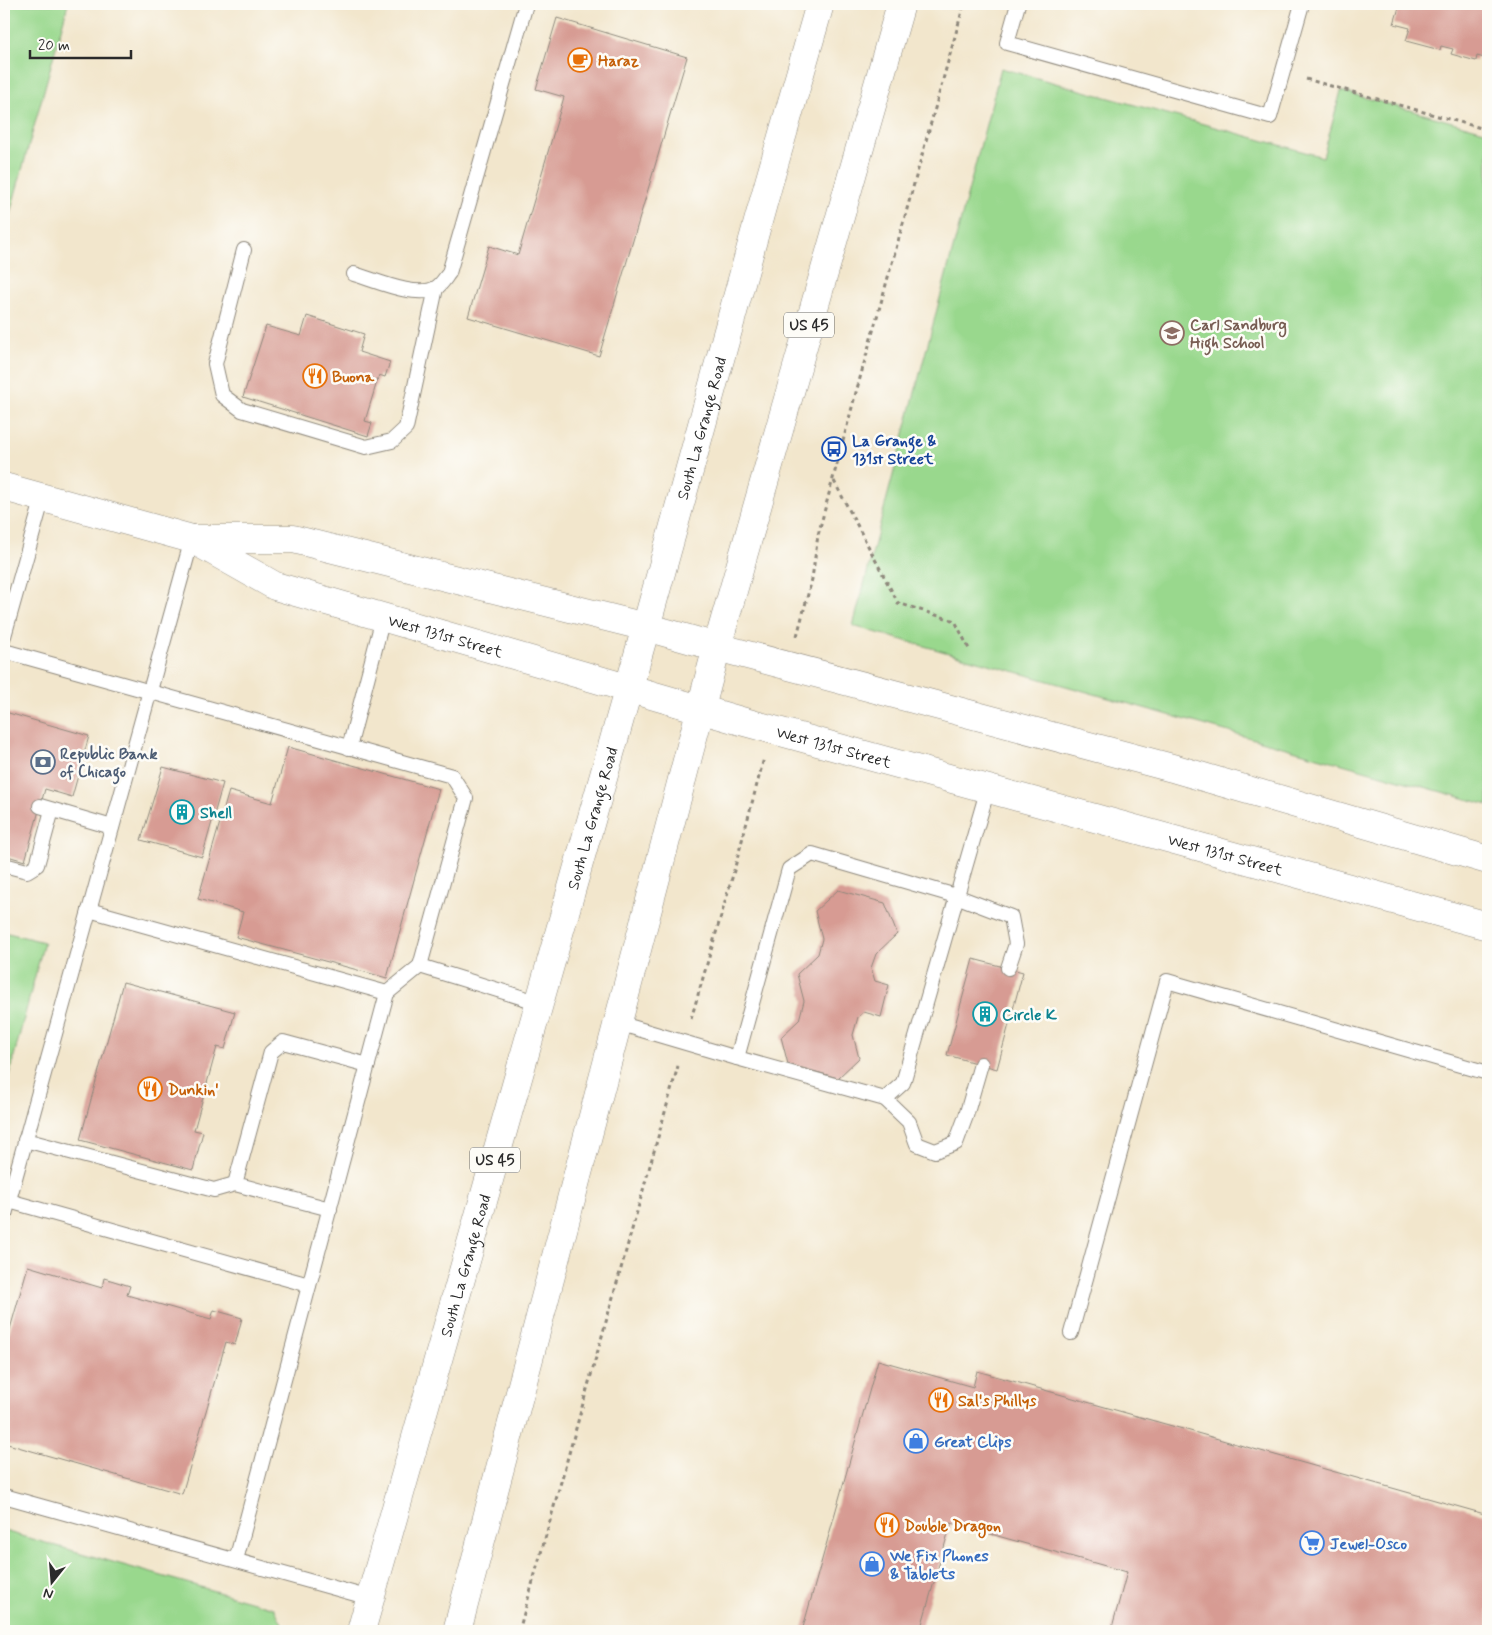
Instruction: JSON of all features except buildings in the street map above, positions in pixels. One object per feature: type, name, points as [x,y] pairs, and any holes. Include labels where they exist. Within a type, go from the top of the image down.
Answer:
[{"type":"main road","name":"South La Grange Road","points":[[361,1631],[629,688],[820,4]]},
{"type":"main road","name":"US 45","points":[[457,1631],[717,647],[901,4]]},
{"type":"main road","name":"West 131st Street","points":[[4,487],[192,539],[275,586],[383,618],[742,721],[1488,926]]},
{"type":"main road","name":"West 131st Street","points":[[192,539],[293,538],[646,627],[1176,769],[1488,860]]},
{"type":"lane","points":[[354,274],[414,292],[436,288],[444,281],[449,273],[526,4]]},
{"type":"lane","points":[[1018,4],[1007,43],[1270,117],[1302,4]]},
{"type":"lane","points":[[244,250],[215,364],[222,395],[242,410],[366,447],[392,441],[406,428],[436,288]]},
{"type":"lane","points":[[4,636],[43,497]]},
{"type":"lane","points":[[4,1218],[192,539]]},
{"type":"lane","points":[[349,748],[383,618]]},
{"type":"lane","points":[[4,651],[452,776],[466,798],[420,966],[387,993],[236,1560]]},
{"type":"lane","points":[[885,1099],[904,1083],[988,788]]},
{"type":"lane","points":[[4,865],[27,871],[37,865],[38,838],[46,808],[112,827]]},
{"type":"lane","points":[[737,1058],[789,869],[812,854],[956,896],[1011,917],[1016,944],[1008,968]]},
{"type":"lane","points":[[89,910],[387,993]]},
{"type":"lane","points":[[420,966],[540,1003]]},
{"type":"lane","points":[[1071,1333],[1167,981],[1488,1073]]},
{"type":"lane","points":[[618,1023],[885,1099],[909,1122],[917,1144],[935,1151],[956,1143],[982,1064]]},
{"type":"lane","points":[[235,1184],[270,1052],[283,1042],[368,1065]]},
{"type":"lane","points":[[25,1140],[214,1190],[235,1184],[330,1209]]},
{"type":"lane","points":[[8,1201],[309,1285]]},
{"type":"lane","points":[[4,1496],[370,1598]]},
{"type":"path","points":[[812,579],[818,536],[964,4]]},
{"type":"path","points":[[1282,73],[1488,130]]},
{"type":"path","points":[[833,480],[898,603],[955,621],[969,649]]},
{"type":"path","points":[[519,1631],[661,1131],[683,1043],[732,878],[753,796]]},
{"type":"green space","points":[[4,4],[68,4],[4,235]]},
{"type":"green space","name":"Carl Sandburg High School","points":[[1001,68],[1323,157],[1341,91],[1488,132],[1488,805],[853,626]]},
{"type":"green space","points":[[4,932],[44,942],[4,1094]]},
{"type":"green space","points":[[4,1531],[274,1608],[286,1631],[4,1631]]},
{"type":"place","name":"Haraz","points":[[580,60]]},
{"type":"place","name":"Carl Sandburg High School","points":[[1172,333]]},
{"type":"place","name":"Buona","points":[[315,376]]},
{"type":"place","name":"La Grange & 131st Street","points":[[834,449]]},
{"type":"place","name":"Republic Bank of Chicago","points":[[43,762]]},
{"type":"place","name":"Shell","points":[[182,812]]},
{"type":"place","name":"Circle K","points":[[985,1014]]},
{"type":"place","name":"Dunkin'","points":[[150,1089]]},
{"type":"place","name":"Sal's Phillys","points":[[941,1400]]},
{"type":"place","name":"Great Clips","points":[[916,1441]]},
{"type":"place","name":"Double Dragon","points":[[887,1525]]},
{"type":"place","name":"Jewel-Osco","points":[[1312,1543]]},
{"type":"place","name":"We Fix Phones & Tablets","points":[[872,1564]]}]
